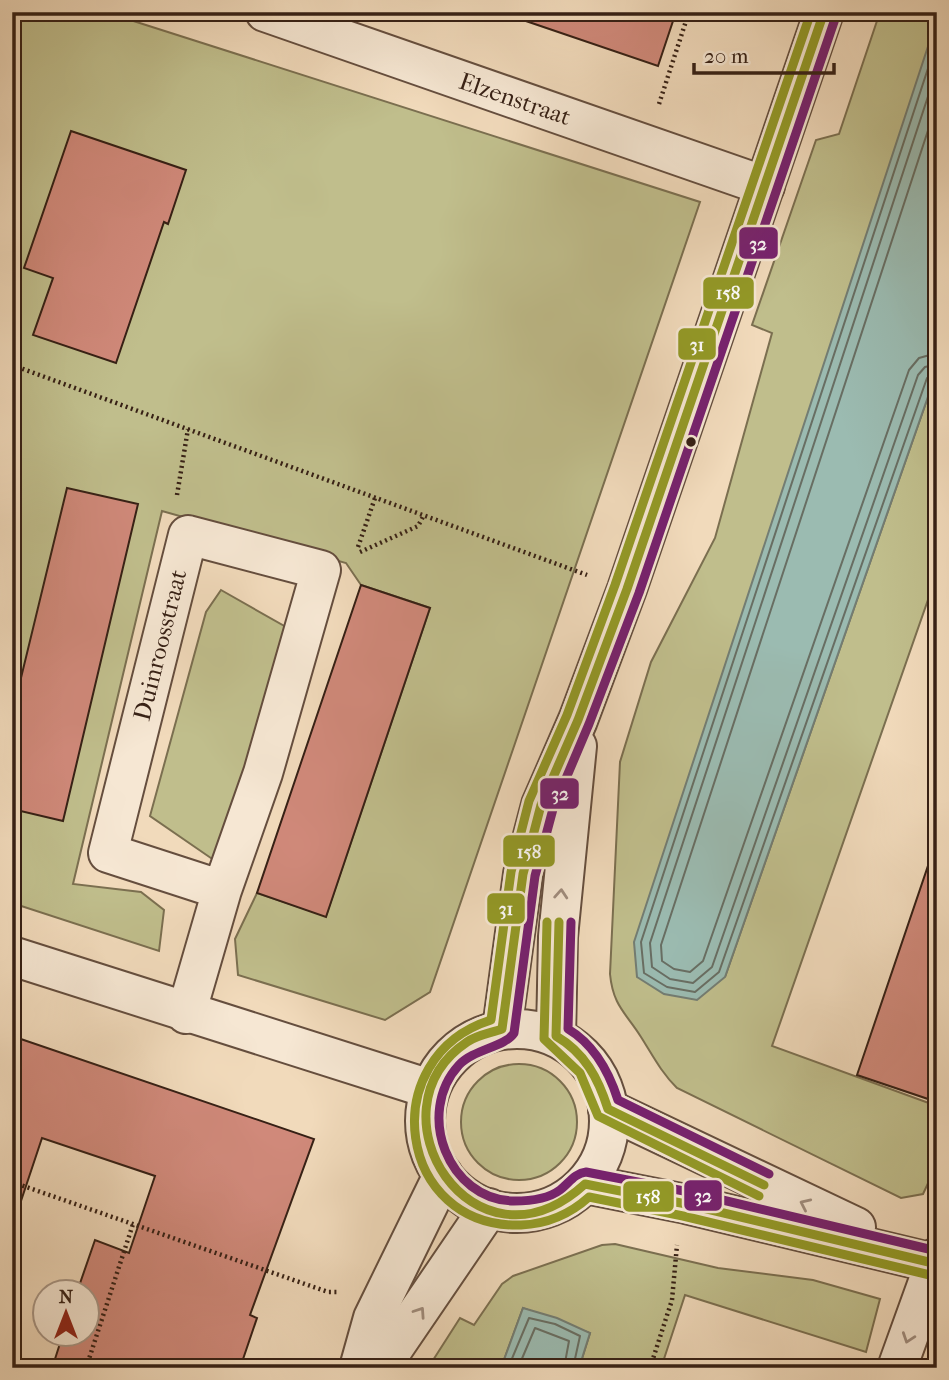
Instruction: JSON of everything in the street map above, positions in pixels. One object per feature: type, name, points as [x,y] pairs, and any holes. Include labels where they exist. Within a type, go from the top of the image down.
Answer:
[{"type":"street","name":"Elzenstraat","points":[[265,12],[765,186]]},
{"type":"street","points":[[502,1029],[523,874],[541,805],[578,720],[626,589],[824,12]]},
{"type":"street","name":"Duinroosstraat","points":[[186,1014],[222,890],[263,773],[321,570],[188,535],[108,853],[222,890]]},
{"type":"street","points":[[556,1036],[558,937],[578,720]]},
{"type":"street","points":[[12,957],[430,1089]]},
{"type":"street","points":[[526,1028],[556,1036],[587,1060],[599,1079],[608,1109],[606,1142],[598,1167],[585,1184],[562,1204],[540,1211],[502,1213],[466,1201],[443,1175],[430,1143],[426,1114],[430,1089],[443,1067],[464,1044],[502,1029],[526,1028]]},
{"type":"street","points":[[608,1109],[701,1156],[936,1261]]},
{"type":"street","points":[[359,1368],[373,1318],[443,1175]]},
{"type":"street","points":[[585,1184],[936,1261]]},
{"type":"street","points":[[380,1368],[489,1209]]},
{"type":"street","points":[[897,1368],[936,1261]]},
{"type":"path","points":[[646,144],[686,21]]},
{"type":"path","points":[[12,365],[626,589]]},
{"type":"path","points":[[188,429],[174,509],[188,535]]},
{"type":"path","points":[[356,554],[418,526],[424,515]]},
{"type":"path","points":[[12,1182],[328,1292],[349,1291]]},
{"type":"path","points":[[86,1368],[132,1224]]},
{"type":"path","points":[[650,1368],[672,1300],[677,1240]]},
{"type":"shaded area","points":[[12,12],[95,12],[124,18],[700,202],[430,992],[385,1020],[238,975],[235,939],[257,893],[326,916],[430,608],[361,585],[346,563],[162,511],[73,884],[141,892],[164,910],[159,951],[12,903]]},
{"type":"shaded area","points":[[880,12],[937,12],[937,19],[725,977],[937,371],[937,574],[772,1046],[937,1106],[937,1164],[923,1194],[901,1198],[677,1088],[621,1009],[614,994],[610,974],[620,762],[651,662],[715,538],[772,333],[752,325],[816,140],[839,134]]},
{"type":"shaded area","points":[[221,590],[286,627],[221,865],[150,816],[206,612]]},
{"type":"shaded area","points":[[519,1064],[541,1068],[560,1081],[573,1100],[577,1122],[573,1144],[560,1163],[541,1176],[519,1180],[497,1176],[478,1163],[465,1144],[461,1122],[465,1100],[478,1081],[497,1068]]},
{"type":"shaded area","points":[[615,1244],[718,1268],[813,1280],[880,1299],[866,1352],[685,1295],[661,1368],[579,1368],[590,1333],[523,1308],[501,1368],[428,1368],[460,1318],[474,1325],[502,1284],[513,1276],[602,1245]]},
{"type":"water","points":[[937,19],[937,371],[725,977],[697,1000],[664,994],[637,977],[634,942]]},
{"type":"water","points":[[523,1308],[557,1318],[590,1333],[579,1368],[501,1368]]},
{"type":"building","points":[[521,12],[676,12],[658,66],[520,19]]},
{"type":"building","points":[[71,131],[186,170],[168,224],[164,222],[116,363],[33,335],[53,278],[24,268]]},
{"type":"building","points":[[67,488],[138,504],[63,821],[12,809],[12,715]]},
{"type":"building","points":[[361,585],[430,608],[326,917],[257,893]]},
{"type":"building","points":[[931,857],[937,858],[937,1102],[857,1075]]},
{"type":"building","points":[[12,1036],[314,1139],[250,1315],[257,1318],[240,1368],[82,1368],[55,1359],[59,1348],[102,1348],[102,1278],[82,1278],[95,1240],[129,1253],[155,1176],[42,1138],[19,1207],[12,1206]]},
{"type":"transit line","name":"31","points":[[811,12],[615,585],[567,715],[529,801],[511,872],[491,1020],[454,1040],[429,1068],[416,1102],[416,1138],[426,1172],[448,1200],[479,1219],[521,1225],[540,1223],[566,1214],[589,1197],[683,1216],[934,1276]]},
{"type":"transit line","name":"158","points":[[824,12],[627,589],[578,720],[541,805],[523,874],[502,1029],[467,1042],[438,1072],[426,1108],[430,1144],[446,1177],[472,1202],[505,1214],[544,1210],[585,1184],[686,1204],[937,1264]]},
{"type":"transit line","name":"32","points":[[836,16],[639,593],[553,809],[535,876],[514,1033],[504,1042],[473,1055],[459,1065],[446,1085],[440,1106],[440,1129],[445,1151],[456,1170],[471,1186],[491,1197],[514,1201],[544,1197],[555,1193],[575,1176],[586,1172],[689,1192],[937,1251]]},
{"type":"transit line","name":"31","points":[[547,922],[544,1039],[580,1073],[598,1116],[759,1196]]},
{"type":"transit line","name":"158","points":[[559,922],[556,1036],[583,1058],[600,1087],[608,1109],[764,1185]]},
{"type":"transit line","name":"32","points":[[571,922],[568,1029],[578,1035],[600,1060],[618,1100],[769,1174]]}]
